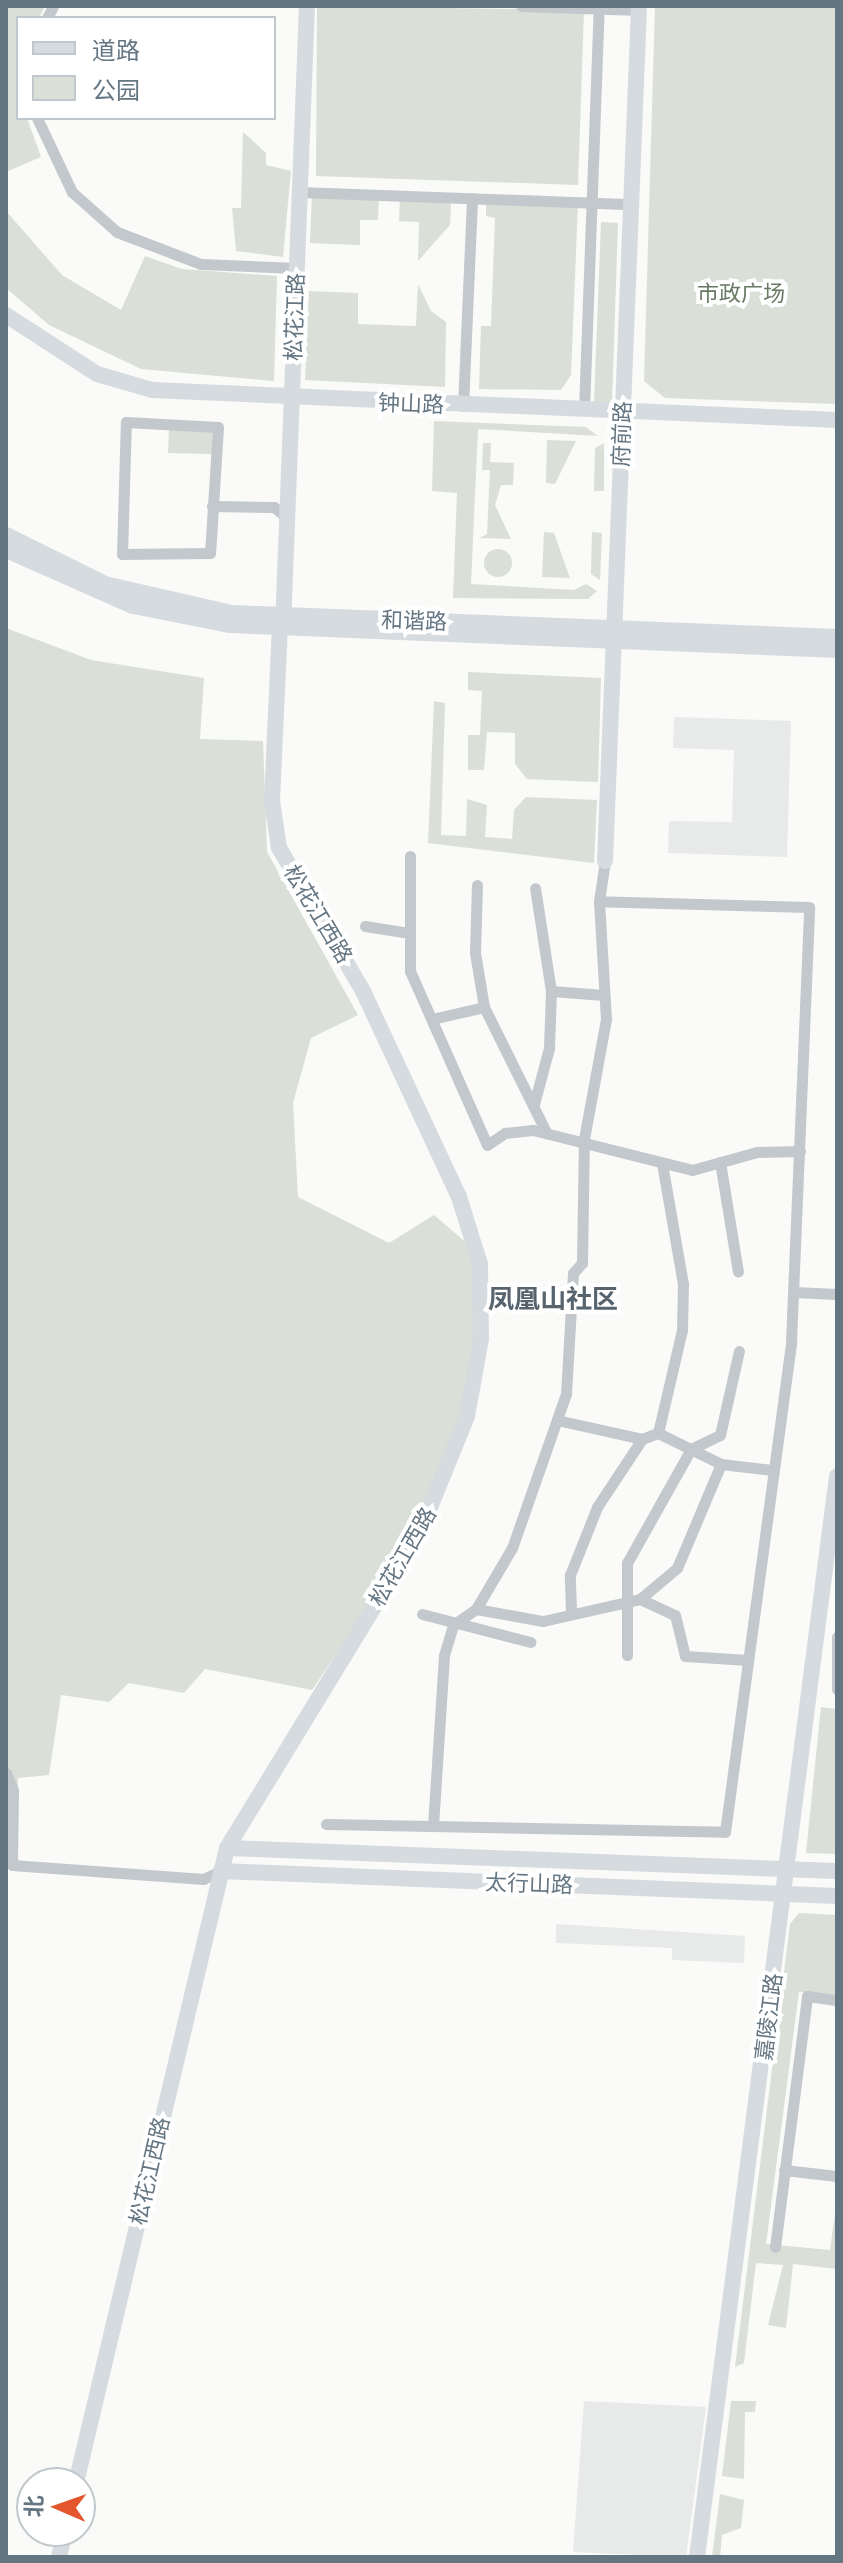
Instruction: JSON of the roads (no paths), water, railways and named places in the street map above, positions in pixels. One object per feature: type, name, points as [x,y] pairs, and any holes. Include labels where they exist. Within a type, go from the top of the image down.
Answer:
[{"type":"street","name":"松花江路","points":[[282,624],[307,6]]},
{"type":"street","points":[[521,6],[639,8]]},
{"type":"street","points":[[584,410],[599,7]]},
{"type":"street","name":"府前路","points":[[605,861],[639,8]]},
{"type":"street","points":[[38,120],[72,192],[117,232],[201,264],[297,268]]},
{"type":"street","points":[[300,192],[631,204]]},
{"type":"street","points":[[463,406],[472,198]]},
{"type":"street","name":"钟山路","points":[[6,315],[97,374],[152,390],[292,399],[837,420]]},
{"type":"street","points":[[126,422],[218,427],[212,506],[210,553],[122,554],[126,422]]},
{"type":"street","points":[[212,506],[274,507],[287,518]]},
{"type":"street","name":"和谐路","points":[[6,535],[136,594],[282,624]]},
{"type":"street","name":"和谐路","points":[[6,550],[133,606],[282,624],[614,635],[837,637]]},
{"type":"street","name":"松花江西路","points":[[80,2467],[227,1848],[400,1569],[441,1489],[477,1374],[483,1302],[459,1197],[363,991],[279,848],[272,801],[282,624]]},
{"type":"street","name":"和谐路","points":[[614,635],[837,650]]},
{"type":"street","points":[[410,856],[404,932],[410,971],[487,1145],[505,1133],[546,1132],[584,1139],[662,1164],[692,1170],[720,1162],[800,1151]]},
{"type":"street","points":[[433,1826],[444,1655],[453,1625],[476,1609],[512,1548],[566,1394],[573,1273],[582,1263],[584,1139],[596,1104],[604,995],[599,901],[605,861]]},
{"type":"street","points":[[477,885],[475,953],[484,1007],[546,1132]]},
{"type":"street","points":[[534,1104],[549,1048],[551,991],[535,888]]},
{"type":"street","points":[[326,1824],[725,1832],[794,1292],[809,907],[599,901]]},
{"type":"street","points":[[365,926],[404,932]]},
{"type":"street","points":[[551,991],[604,995]]},
{"type":"street","points":[[432,1019],[484,1007]]},
{"type":"street","points":[[720,1162],[738,1272]]},
{"type":"street","points":[[658,1433],[682,1315],[662,1164]]},
{"type":"street","points":[[794,1292],[837,1294]]},
{"type":"street","points":[[627,1655],[627,1563],[691,1449],[720,1435],[739,1351]]},
{"type":"street","points":[[557,1420],[642,1439],[658,1433],[721,1464],[773,1470]]},
{"type":"street","points":[[571,1611],[570,1575],[597,1507],[642,1439]]},
{"type":"street","points":[[476,1609],[543,1621],[571,1611],[640,1599],[677,1568],[721,1464]]},
{"type":"street","name":"嘉陵江路","points":[[697,2557],[837,1476]]},
{"type":"street","points":[[640,1599],[675,1615],[685,1656],[748,1660]]},
{"type":"street","points":[[422,1614],[453,1625],[530,1642]]},
{"type":"street","points":[[837,1637],[837,1689]]},
{"type":"street","points":[[6,1773],[13,1790],[12,1865],[203,1879],[221,1871]]},
{"type":"street","name":"太行山路","points":[[227,1848],[837,1871]]},
{"type":"street","points":[[494,1882],[495,1858]]},
{"type":"street","name":"太行山路","points":[[221,1871],[837,1896]]},
{"type":"street","points":[[775,2247],[807,1996],[837,2000]]},
{"type":"street","points":[[784,2170],[837,2176]]},
{"type":"district","name":"凤凰山社区","points":[[553,1299]]},
{"type":"park label","name":"市政广场","points":[[741,294]]}]
